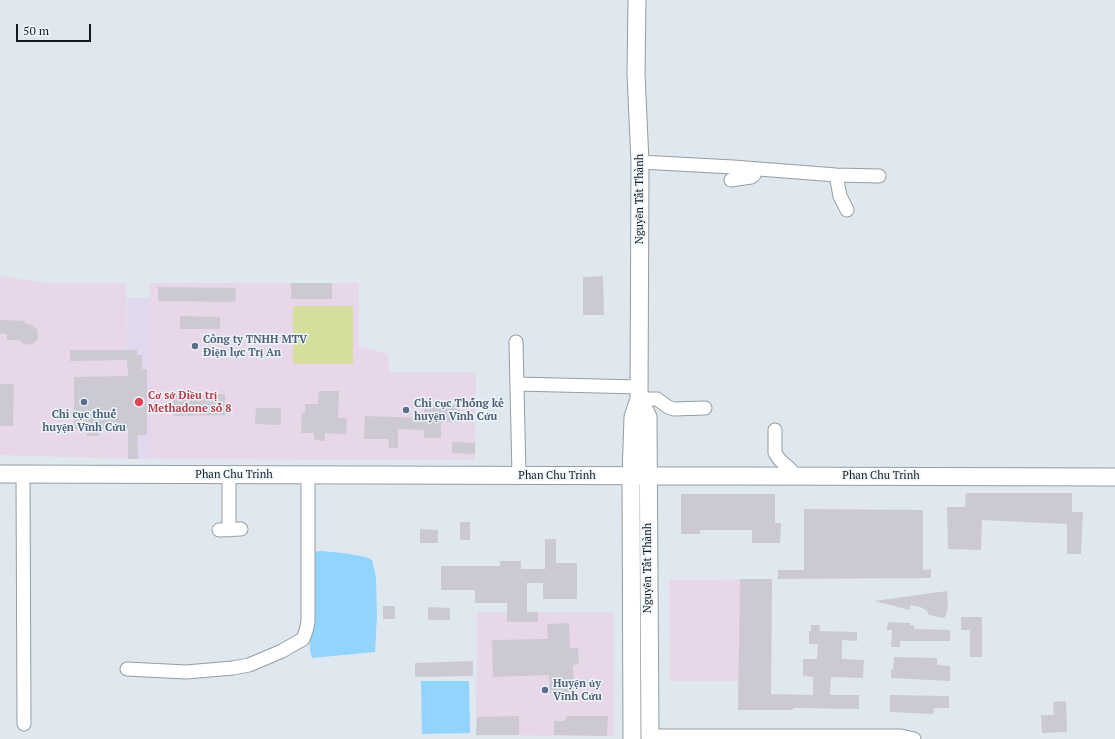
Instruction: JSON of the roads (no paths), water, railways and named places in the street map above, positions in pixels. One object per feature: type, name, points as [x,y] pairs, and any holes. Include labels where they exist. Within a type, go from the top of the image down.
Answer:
[{"type":"main road","name":"Nguyễn Tất Thành","points":[[632,739],[631,600],[640,476],[648,417],[639,393],[640,162],[636,74],[636,0]]},
{"type":"main road","name":"Phan Chu Trinh","points":[[0,474],[1115,477]]},
{"type":"main road","name":"Nguyễn Tất Thành","points":[[640,476],[650,738]]},
{"type":"main road","points":[[632,713],[650,714]]},
{"type":"street","points":[[640,162],[836,175],[879,176]]},
{"type":"street","points":[[731,180],[751,177],[756,169]]},
{"type":"street","points":[[836,175],[840,196],[847,210]]},
{"type":"street","points":[[516,342],[519,476]]},
{"type":"street","points":[[517,384],[639,393],[657,399],[668,407],[674,409],[705,408]]},
{"type":"street","points":[[775,430],[775,453],[791,470],[794,476]]},
{"type":"street","points":[[23,474],[24,724]]},
{"type":"street","points":[[228,474],[230,530]]},
{"type":"street","points":[[127,669],[186,672],[233,668],[249,665],[282,651],[302,639],[308,622],[308,476]]},
{"type":"street","points":[[650,738],[901,736],[914,739]]},
{"type":"water","points":[[321,551],[366,557],[372,560],[376,577],[377,616],[375,652],[312,658],[310,650],[311,552]]},
{"type":"water","points":[[421,681],[469,681],[470,733],[422,734]]},
{"type":"place","name":"Công ty TNHH MTV Điện lực Trị An","points":[[195,346]]},
{"type":"place","name":"Chi cục thuế huyện Vĩnh Cửu","points":[[84,402]]},
{"type":"place","name":"Cơ sở Điều trị Methadone số 8","points":[[139,402]]},
{"type":"place","name":"Chi cục Thống kê huyện Vĩnh Cửu","points":[[406,410]]},
{"type":"place","name":"Huyện ủy Vĩnh Cửu","points":[[545,690]]}]
